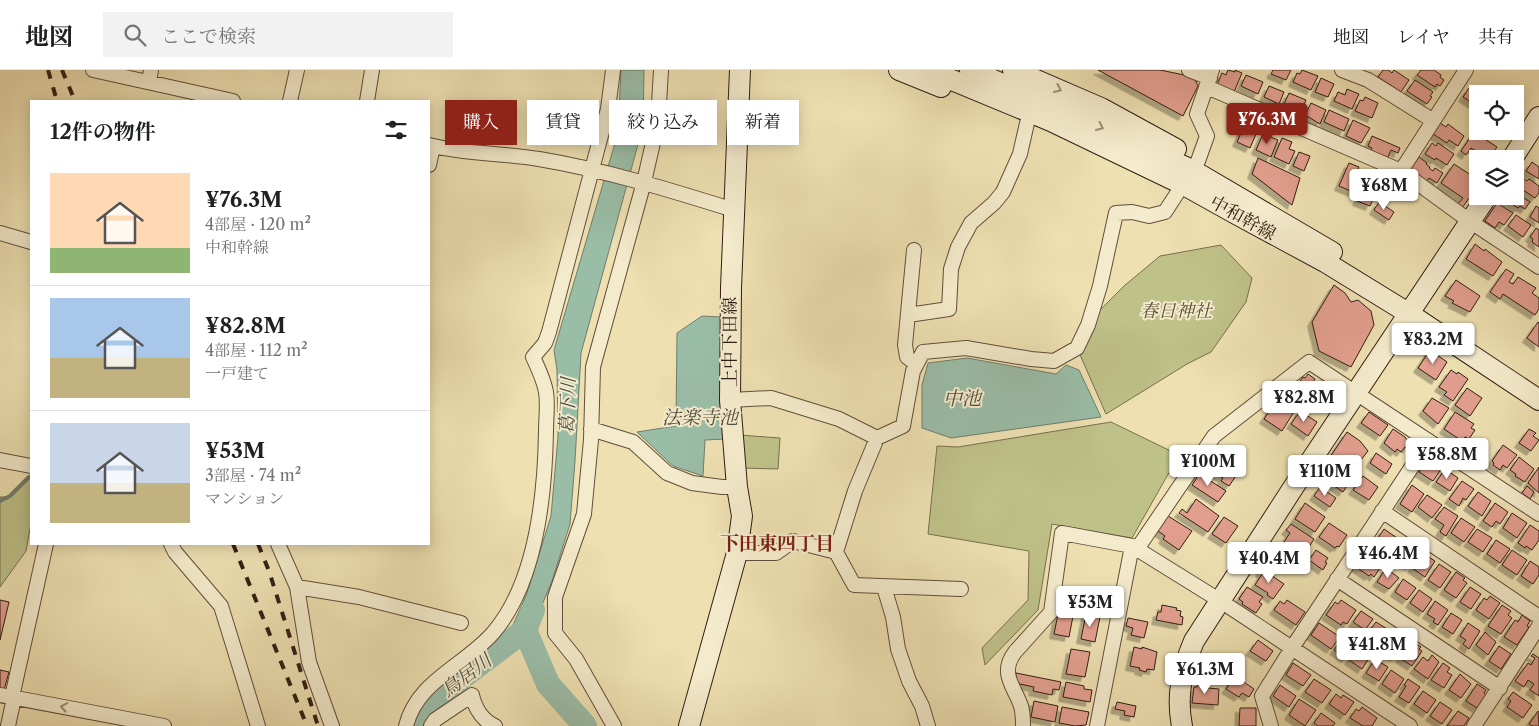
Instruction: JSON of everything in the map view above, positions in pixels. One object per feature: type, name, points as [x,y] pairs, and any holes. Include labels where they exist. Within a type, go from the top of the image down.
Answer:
[{"type":"main road","name":"上中下田線","points":[[689,726],[737,553],[742,516],[737,487],[730,400],[731,288],[740,70]]},
{"type":"main road","points":[[899,70],[1027,123],[1107,159],[1187,178]]},
{"type":"main road","points":[[928,70],[1054,114]]},
{"type":"main road","points":[[970,70],[1054,114],[1187,178]]},
{"type":"main road","points":[[1019,71],[1102,108],[1187,178]]},
{"type":"main road","points":[[1518,150],[1539,117]]},
{"type":"main road","name":"中和幹線","points":[[1187,178],[1256,194],[1276,218],[1411,308],[1539,400]]},
{"type":"main road","name":"中和幹線","points":[[1187,178],[1240,228],[1284,241],[1325,262],[1411,308],[1539,384]]},
{"type":"main road","points":[[1182,726],[1180,687],[1187,657],[1194,641],[1411,308],[1481,205]]},
{"type":"street","points":[[93,70],[150,76],[212,99]]},
{"type":"street","points":[[290,100],[297,70]]},
{"type":"street","points":[[367,100],[372,70]]},
{"type":"street","points":[[406,726],[409,714],[419,697],[439,677],[474,651],[493,633],[510,607],[522,581],[535,538],[542,501],[545,446],[546,393],[533,357],[545,343],[549,332],[608,109],[613,70]]},
{"type":"street","points":[[614,726],[576,659],[555,632],[556,597],[584,514],[591,429],[593,367],[644,182],[658,121],[661,70]]},
{"type":"street","points":[[1189,70],[1210,78],[1401,171],[1471,222],[1539,267]]},
{"type":"street","points":[[1342,70],[1371,75],[1432,120]]},
{"type":"street","points":[[1401,171],[1432,120],[1466,70]]},
{"type":"street","points":[[961,589],[854,586],[836,552],[855,491],[877,438],[903,426],[913,371],[923,352],[966,348],[1054,361],[1077,348],[1088,325],[1098,294],[1116,213],[1132,212],[1149,216],[1165,212],[1187,178],[1207,136],[1198,114],[1210,78]]},
{"type":"street","points":[[908,315],[949,310],[951,269],[958,247],[971,223],[994,203],[1003,192],[1020,154],[1027,123]]},
{"type":"street","points":[[431,146],[539,159],[592,170],[644,182],[734,210]]},
{"type":"street","points":[[0,233],[30,242]]},
{"type":"street","points":[[914,250],[905,345],[907,357],[916,364]]},
{"type":"street","points":[[1097,726],[1134,547],[1214,436],[1309,362],[1539,514]]},
{"type":"street","points":[[730,400],[771,398],[839,419],[877,438]]},
{"type":"street","points":[[591,429],[633,442],[667,473],[692,482],[722,487],[737,487]]},
{"type":"street","points":[[1271,726],[1262,696],[1429,441]]},
{"type":"street","points":[[0,460],[30,466]]},
{"type":"street","points":[[1382,511],[1539,617]]},
{"type":"street","points":[[1023,726],[1021,706],[1010,682],[1008,666],[1010,658],[1051,612],[1062,533],[1134,547],[1219,600],[1410,726]]},
{"type":"street","points":[[737,553],[776,553],[793,541],[836,552]]},
{"type":"street","points":[[8,726],[8,696],[46,545]]},
{"type":"street","points":[[172,545],[175,552],[221,606],[258,726]]},
{"type":"street","points":[[278,545],[297,587],[309,662],[332,726]]},
{"type":"street","points":[[1337,580],[1500,688]]},
{"type":"street","points":[[297,587],[359,597],[461,622]]},
{"type":"street","points":[[884,587],[893,617],[898,649],[908,681],[922,706],[928,726]]},
{"type":"street","points":[[1474,726],[1539,626]]},
{"type":"street","points":[[431,726],[435,720],[472,695],[475,707],[488,723],[495,726]]},
{"type":"street","points":[[8,696],[164,726]]},
{"type":"green space","name":"春日神社","points":[[1221,245],[1252,278],[1246,302],[1211,352],[1187,364],[1106,414],[1077,348],[1100,310],[1124,286],[1160,256]]},
{"type":"green space","points":[[1111,422],[1179,455],[1132,538],[1052,524],[1038,610],[985,665],[982,648],[1028,600],[1029,551],[928,534],[937,446],[958,447]]},
{"type":"green space","points":[[739,435],[780,438],[778,469],[742,468]]},
{"type":"green space","points":[[30,476],[30,529],[26,551],[0,587],[0,497],[7,497]]},
{"type":"water","points":[[621,70],[644,70],[643,100],[620,100]]},
{"type":"water","points":[[614,145],[638,145],[581,353],[570,524],[552,581],[534,624],[535,639],[518,645],[511,630],[527,593],[551,516],[558,437],[557,370],[554,350]]},
{"type":"water","name":"法楽寺池","points":[[702,316],[720,317],[725,439],[705,440],[703,476],[673,466],[637,432],[676,426],[677,333]]},
{"type":"water","name":"中池","points":[[967,358],[1056,374],[1066,365],[1079,370],[1101,417],[951,438],[922,428],[922,385],[928,363]]},
{"type":"building","points":[[1098,70],[1160,70],[1194,77],[1198,86],[1183,116]]},
{"type":"building","points":[[1228,70],[1242,73],[1234,92],[1217,85],[1222,73],[1226,75]]},
{"type":"building","points":[[1273,70],[1291,70],[1286,80],[1271,74]]},
{"type":"building","points":[[1302,70],[1318,76],[1311,90],[1293,82],[1297,73],[1300,74]]},
{"type":"building","points":[[1383,70],[1388,70],[1392,73],[1394,70],[1409,80],[1401,92],[1378,77]]},
{"type":"building","points":[[1421,70],[1434,70],[1444,80],[1440,86],[1437,84],[1435,87],[1417,75]]},
{"type":"building","points":[[1246,75],[1263,82],[1258,94],[1241,86]]},
{"type":"building","points":[[1321,78],[1334,84],[1328,97],[1315,92]]},
{"type":"building","points":[[1415,80],[1433,92],[1427,104],[1407,91]]},
{"type":"building","points":[[1269,86],[1284,92],[1279,104],[1264,97]]},
{"type":"building","points":[[1469,88],[1469,101],[1463,97]]},
{"type":"building","points":[[1347,89],[1359,94],[1352,109],[1334,101],[1338,92],[1345,95]]},
{"type":"building","points":[[1289,93],[1306,100],[1301,112],[1284,104]]},
{"type":"building","points":[[1365,97],[1378,103],[1372,118],[1355,111],[1360,100],[1363,101]]},
{"type":"building","points":[[1311,103],[1326,110],[1320,124],[1305,115]]},
{"type":"building","points":[[1329,110],[1349,119],[1344,131],[1324,122]]},
{"type":"building","points":[[1247,119],[1257,124],[1253,133],[1256,134],[1250,148],[1237,142]]},
{"type":"building","points":[[1353,120],[1370,128],[1361,143],[1346,136]]},
{"type":"building","points":[[1440,123],[1446,127],[1448,124],[1464,136],[1458,146],[1449,140],[1447,143],[1433,134]]},
{"type":"building","points":[[1263,134],[1278,140],[1271,157],[1256,150]]},
{"type":"building","points":[[1372,136],[1400,148],[1398,153],[1391,150],[1387,159],[1370,151],[1372,148],[1368,146]]},
{"type":"building","points":[[1282,138],[1292,142],[1289,149],[1295,151],[1289,164],[1274,157]]},
{"type":"building","points":[[1469,139],[1486,140],[1497,147],[1495,150],[1474,150],[1471,148],[1466,155],[1461,151]]},
{"type":"building","points":[[1432,143],[1436,146],[1438,143],[1454,154],[1447,165],[1425,154]]},
{"type":"building","points":[[1299,152],[1310,156],[1304,171],[1293,166]]},
{"type":"building","points":[[1419,157],[1433,171],[1435,168],[1443,173],[1437,183],[1429,178],[1427,181],[1410,170]]},
{"type":"building","points":[[1258,158],[1300,178],[1292,205],[1252,174]]},
{"type":"building","points":[[1532,162],[1539,167],[1539,179],[1526,171]]},
{"type":"building","points":[[1349,163],[1367,173],[1358,194],[1339,186]]},
{"type":"building","points":[[1454,164],[1469,174],[1469,198],[1462,208],[1457,205],[1463,198],[1441,183]]},
{"type":"building","points":[[1524,179],[1527,181],[1529,179],[1539,186],[1539,193],[1535,198],[1524,191]]},
{"type":"building","points":[[1366,181],[1379,186],[1370,206],[1357,201]]},
{"type":"building","points":[[1524,198],[1530,202],[1525,209],[1520,206],[1518,208],[1513,205],[1524,205]]},
{"type":"building","points":[[1379,202],[1394,212],[1389,220],[1374,210]]},
{"type":"building","points":[[1496,205],[1500,205],[1513,213],[1504,225],[1499,222],[1495,228],[1485,221]]},
{"type":"building","points":[[1536,206],[1539,208],[1539,223],[1530,217]]},
{"type":"building","points":[[1516,215],[1531,225],[1523,237],[1508,226]]},
{"type":"building","points":[[1536,228],[1539,230],[1539,247],[1532,242],[1533,239],[1530,237]]},
{"type":"building","points":[[1475,244],[1502,262],[1493,276],[1466,259]]},
{"type":"building","points":[[1506,269],[1514,274],[1509,282],[1513,284],[1518,277],[1536,288],[1532,293],[1539,298],[1539,309],[1535,315],[1503,294],[1500,299],[1490,292]]},
{"type":"building","points":[[1456,280],[1480,296],[1470,312],[1452,303],[1454,301],[1445,296]]},
{"type":"building","points":[[1334,285],[1345,293],[1351,302],[1358,300],[1371,311],[1374,325],[1351,367],[1319,351],[1312,322]]},
{"type":"building","points":[[1539,323],[1539,347],[1527,338]]},
{"type":"building","points":[[1430,350],[1447,362],[1436,380],[1418,368]]},
{"type":"building","points":[[1451,370],[1457,374],[1458,372],[1468,379],[1453,401],[1444,395],[1447,392],[1439,387]]},
{"type":"building","points":[[1308,374],[1315,379],[1300,402],[1287,393],[1295,381],[1298,384]]},
{"type":"building","points":[[1320,381],[1335,391],[1323,408],[1309,399]]},
{"type":"building","points":[[1467,388],[1482,398],[1470,416],[1455,405]]},
{"type":"building","points":[[1280,395],[1297,407],[1282,431],[1264,419]]},
{"type":"building","points":[[1432,398],[1449,408],[1438,424],[1423,411]]},
{"type":"building","points":[[1300,411],[1317,422],[1308,436],[1291,424]]},
{"type":"building","points":[[1369,412],[1388,425],[1380,436],[1361,423]]},
{"type":"building","points":[[1455,412],[1474,424],[1471,428],[1475,430],[1469,439],[1465,437],[1462,441],[1444,429]]},
{"type":"building","points":[[1393,429],[1405,437],[1410,444],[1407,449],[1405,447],[1401,452],[1397,449],[1395,452],[1384,443]]},
{"type":"building","points":[[1529,429],[1536,433],[1533,436],[1539,440],[1531,451],[1519,443]]},
{"type":"building","points":[[1347,432],[1360,441],[1368,451],[1357,465],[1348,459],[1343,466],[1330,457]]},
{"type":"building","points":[[1503,445],[1517,455],[1507,468],[1503,465],[1500,470],[1493,465],[1492,461]]},
{"type":"building","points":[[1376,453],[1392,464],[1386,474],[1370,463]]},
{"type":"building","points":[[1215,457],[1238,473],[1229,486],[1221,481],[1223,478],[1214,473],[1213,475],[1206,470]]},
{"type":"building","points":[[1519,457],[1534,469],[1525,482],[1515,476],[1516,474],[1510,470]]},
{"type":"building","points":[[1428,459],[1442,468],[1433,481],[1419,472]]},
{"type":"building","points":[[1332,465],[1352,478],[1343,492],[1323,478]]},
{"type":"building","points":[[1539,467],[1539,493],[1528,483]]},
{"type":"building","points":[[1445,469],[1458,478],[1450,491],[1436,482]]},
{"type":"building","points":[[1197,472],[1226,491],[1218,502],[1192,485],[1197,478],[1194,476]]},
{"type":"building","points":[[1363,476],[1378,487],[1369,500],[1353,490]]},
{"type":"building","points":[[1462,481],[1474,489],[1466,500],[1463,498],[1459,506],[1449,499]]},
{"type":"building","points":[[1412,485],[1424,494],[1412,512],[1400,504]]},
{"type":"building","points":[[1527,486],[1534,492],[1530,499],[1522,493]]},
{"type":"building","points":[[1320,487],[1336,498],[1330,507],[1314,496]]},
{"type":"building","points":[[1478,492],[1491,501],[1482,516],[1468,506]]},
{"type":"building","points":[[1427,495],[1442,505],[1432,518],[1418,507]]},
{"type":"building","points":[[1196,499],[1219,516],[1208,532],[1179,513],[1182,509],[1187,513]]},
{"type":"building","points":[[1305,503],[1325,517],[1315,532],[1295,519]]},
{"type":"building","points":[[1495,503],[1508,512],[1500,524],[1496,521],[1492,527],[1483,521]]},
{"type":"building","points":[[1444,507],[1458,516],[1446,536],[1440,532],[1444,525],[1435,519]]},
{"type":"building","points":[[1512,513],[1527,523],[1517,538],[1503,528]]},
{"type":"building","points":[[1168,516],[1192,531],[1179,550],[1163,539],[1165,536],[1158,531]]},
{"type":"building","points":[[1224,517],[1238,526],[1226,543],[1212,534]]},
{"type":"building","points":[[1461,518],[1475,527],[1464,542],[1451,533]]},
{"type":"building","points":[[1329,523],[1347,535],[1339,547],[1335,548],[1319,537]]},
{"type":"building","points":[[1291,524],[1314,539],[1304,555],[1300,553],[1298,555],[1291,551],[1293,548],[1284,542],[1290,533],[1286,530]]},
{"type":"building","points":[[1530,525],[1539,531],[1539,540],[1532,550],[1518,543]]},
{"type":"building","points":[[1384,529],[1400,540],[1390,555],[1374,544]]},
{"type":"building","points":[[1477,529],[1492,538],[1483,552],[1468,542]]},
{"type":"building","points":[[1496,540],[1510,549],[1500,563],[1487,554]]},
{"type":"building","points":[[1406,544],[1419,553],[1410,566],[1397,557]]},
{"type":"building","points":[[1316,550],[1328,558],[1323,570],[1309,560]]},
{"type":"building","points":[[1512,550],[1527,560],[1517,575],[1502,565]]},
{"type":"building","points":[[1365,554],[1382,565],[1374,577],[1371,574],[1369,576],[1356,567]]},
{"type":"building","points":[[1424,554],[1435,561],[1425,577],[1412,568]]},
{"type":"building","points":[[1530,561],[1539,567],[1539,575],[1533,584],[1521,576]]},
{"type":"building","points":[[1439,564],[1451,572],[1440,588],[1428,580]]},
{"type":"building","points":[[1386,568],[1399,578],[1389,589],[1377,582]]},
{"type":"building","points":[[1262,569],[1284,584],[1273,599],[1267,595],[1268,593],[1255,585],[1262,574],[1260,572]]},
{"type":"building","points":[[1456,572],[1465,578],[1463,580],[1467,583],[1456,598],[1444,590]]},
{"type":"building","points":[[1403,579],[1416,588],[1407,600],[1395,592]]},
{"type":"building","points":[[1247,587],[1263,597],[1259,602],[1262,604],[1256,613],[1242,604],[1243,602],[1239,599]]},
{"type":"building","points":[[1470,587],[1481,594],[1471,609],[1460,602]]},
{"type":"building","points":[[1419,590],[1432,599],[1423,612],[1410,603]]},
{"type":"building","points":[[1490,596],[1500,603],[1489,619],[1476,610],[1484,598],[1487,600]]},
{"type":"building","points":[[0,600],[9,602],[0,640]]},
{"type":"building","points":[[1287,600],[1305,612],[1296,625],[1274,610],[1280,601],[1284,604]]},
{"type":"building","points":[[1341,600],[1356,610],[1347,624],[1343,622],[1341,625],[1326,615],[1335,602],[1338,604]]},
{"type":"building","points":[[1435,601],[1448,610],[1438,625],[1433,622],[1435,619],[1427,614]]},
{"type":"building","points":[[1162,605],[1177,608],[1176,610],[1181,611],[1180,616],[1183,617],[1182,625],[1156,620],[1158,612],[1161,612]]},
{"type":"building","points":[[1502,605],[1511,611],[1508,615],[1512,618],[1501,634],[1488,626]]},
{"type":"building","points":[[1059,609],[1074,611],[1069,637],[1054,634]]},
{"type":"building","points":[[1361,611],[1373,619],[1365,630],[1353,622]]},
{"type":"building","points":[[1451,613],[1462,620],[1453,634],[1442,627]]},
{"type":"building","points":[[1086,614],[1100,617],[1095,642],[1081,639]]},
{"type":"building","points":[[1522,615],[1530,621],[1527,626],[1529,627],[1517,645],[1504,637],[1515,620],[1518,622]]},
{"type":"building","points":[[1128,618],[1148,622],[1144,638],[1131,635],[1133,628],[1126,626]]},
{"type":"building","points":[[1376,622],[1387,629],[1378,641],[1367,634]]},
{"type":"building","points":[[1319,623],[1340,637],[1331,649],[1311,635]]},
{"type":"building","points":[[1468,623],[1480,631],[1469,649],[1463,644],[1466,640],[1460,636]]},
{"type":"building","points":[[1394,630],[1401,635],[1398,639],[1404,643],[1395,657],[1381,648]]},
{"type":"building","points":[[1485,632],[1496,642],[1488,655],[1476,645]]},
{"type":"building","points":[[1343,637],[1355,645],[1346,658],[1334,650]]},
{"type":"building","points":[[1258,640],[1273,651],[1266,661],[1250,651]]},
{"type":"building","points":[[1411,641],[1421,647],[1419,649],[1422,651],[1412,666],[1400,658]]},
{"type":"building","points":[[1359,646],[1371,655],[1362,669],[1349,660]]},
{"type":"building","points":[[1499,646],[1511,654],[1501,669],[1489,661]]},
{"type":"building","points":[[1134,647],[1142,649],[1142,647],[1157,652],[1154,670],[1147,669],[1146,672],[1139,670],[1140,668],[1130,666]]},
{"type":"building","points":[[1071,649],[1090,652],[1085,677],[1066,674]]},
{"type":"building","points":[[1207,653],[1232,670],[1228,676],[1222,672],[1218,679],[1206,671],[1208,669],[1200,664]]},
{"type":"building","points":[[1533,654],[1539,658],[1539,696],[1530,690],[1534,684],[1528,680],[1524,687],[1515,681],[1528,663],[1531,665],[1535,658],[1531,656]]},
{"type":"building","points":[[1432,655],[1439,662],[1428,679],[1414,669],[1423,657],[1428,661]]},
{"type":"building","points":[[1375,659],[1388,667],[1379,681],[1366,673]]},
{"type":"building","points":[[1293,663],[1311,675],[1303,686],[1286,675]]},
{"type":"building","points":[[1443,663],[1450,668],[1447,672],[1452,675],[1444,688],[1431,680]]},
{"type":"building","points":[[0,670],[9,672],[4,690],[0,689]]},
{"type":"building","points":[[1391,670],[1404,679],[1395,693],[1382,684]]},
{"type":"building","points":[[1016,673],[1061,682],[1059,690],[1053,689],[1052,695],[1033,691],[1034,687],[1015,683]]},
{"type":"building","points":[[1460,674],[1471,684],[1461,698],[1449,690]]},
{"type":"building","points":[[1235,676],[1254,689],[1249,697],[1242,693],[1239,697],[1226,689]]},
{"type":"building","points":[[1314,679],[1331,690],[1322,703],[1305,692]]},
{"type":"building","points":[[1408,679],[1420,687],[1409,703],[1399,697]]},
{"type":"building","points":[[1066,682],[1092,690],[1090,702],[1063,697]]},
{"type":"building","points":[[1198,683],[1208,684],[1208,688],[1219,689],[1218,705],[1192,703],[1194,687],[1197,687]]},
{"type":"building","points":[[1477,684],[1486,690],[1484,693],[1486,695],[1477,708],[1466,701]]},
{"type":"building","points":[[1280,685],[1296,696],[1289,707],[1273,696]]},
{"type":"building","points":[[1423,691],[1436,700],[1427,713],[1414,704]]},
{"type":"building","points":[[1513,692],[1532,705],[1523,718],[1507,707],[1511,701],[1508,699]]},
{"type":"building","points":[[1336,694],[1341,698],[1343,695],[1354,702],[1345,715],[1329,704]]},
{"type":"building","points":[[1299,699],[1316,710],[1305,726],[1289,715]]},
{"type":"building","points":[[1034,701],[1058,706],[1055,722],[1031,717]]},
{"type":"building","points":[[1117,702],[1136,706],[1134,717],[1124,715],[1125,711],[1115,709]]},
{"type":"building","points":[[1440,702],[1452,710],[1442,724],[1430,716]]},
{"type":"building","points":[[1062,707],[1089,712],[1086,725],[1075,726],[1059,723]]},
{"type":"building","points":[[1362,707],[1377,718],[1372,726],[1363,726],[1350,718],[1356,709],[1359,711]]},
{"type":"building","points":[[1240,708],[1256,708],[1256,726],[1239,726]]},
{"type":"building","points":[[1458,711],[1469,718],[1464,726],[1447,726]]},
{"type":"building","points":[[1538,711],[1539,726],[1532,726],[1529,724]]},
{"type":"building","points":[[1321,713],[1335,723],[1333,726],[1318,726],[1314,723]]},
{"type":"waterway","points":[[0,501],[10,496],[30,477]]},
{"type":"waterway","name":"葛下川","points":[[533,610],[525,630],[548,684],[585,726]]},
{"type":"waterway","name":"鳥居川","points":[[416,726],[420,713],[436,697],[525,630]]},
{"type":"railway","points":[[48,70],[57,100]]},
{"type":"railway","points":[[62,70],[75,100]]},
{"type":"railway","points":[[233,545],[307,726]]},
{"type":"railway","points":[[258,545],[269,571],[318,726]]},
{"type":"district","name":"下田東四丁目","points":[[777,543]]}]
